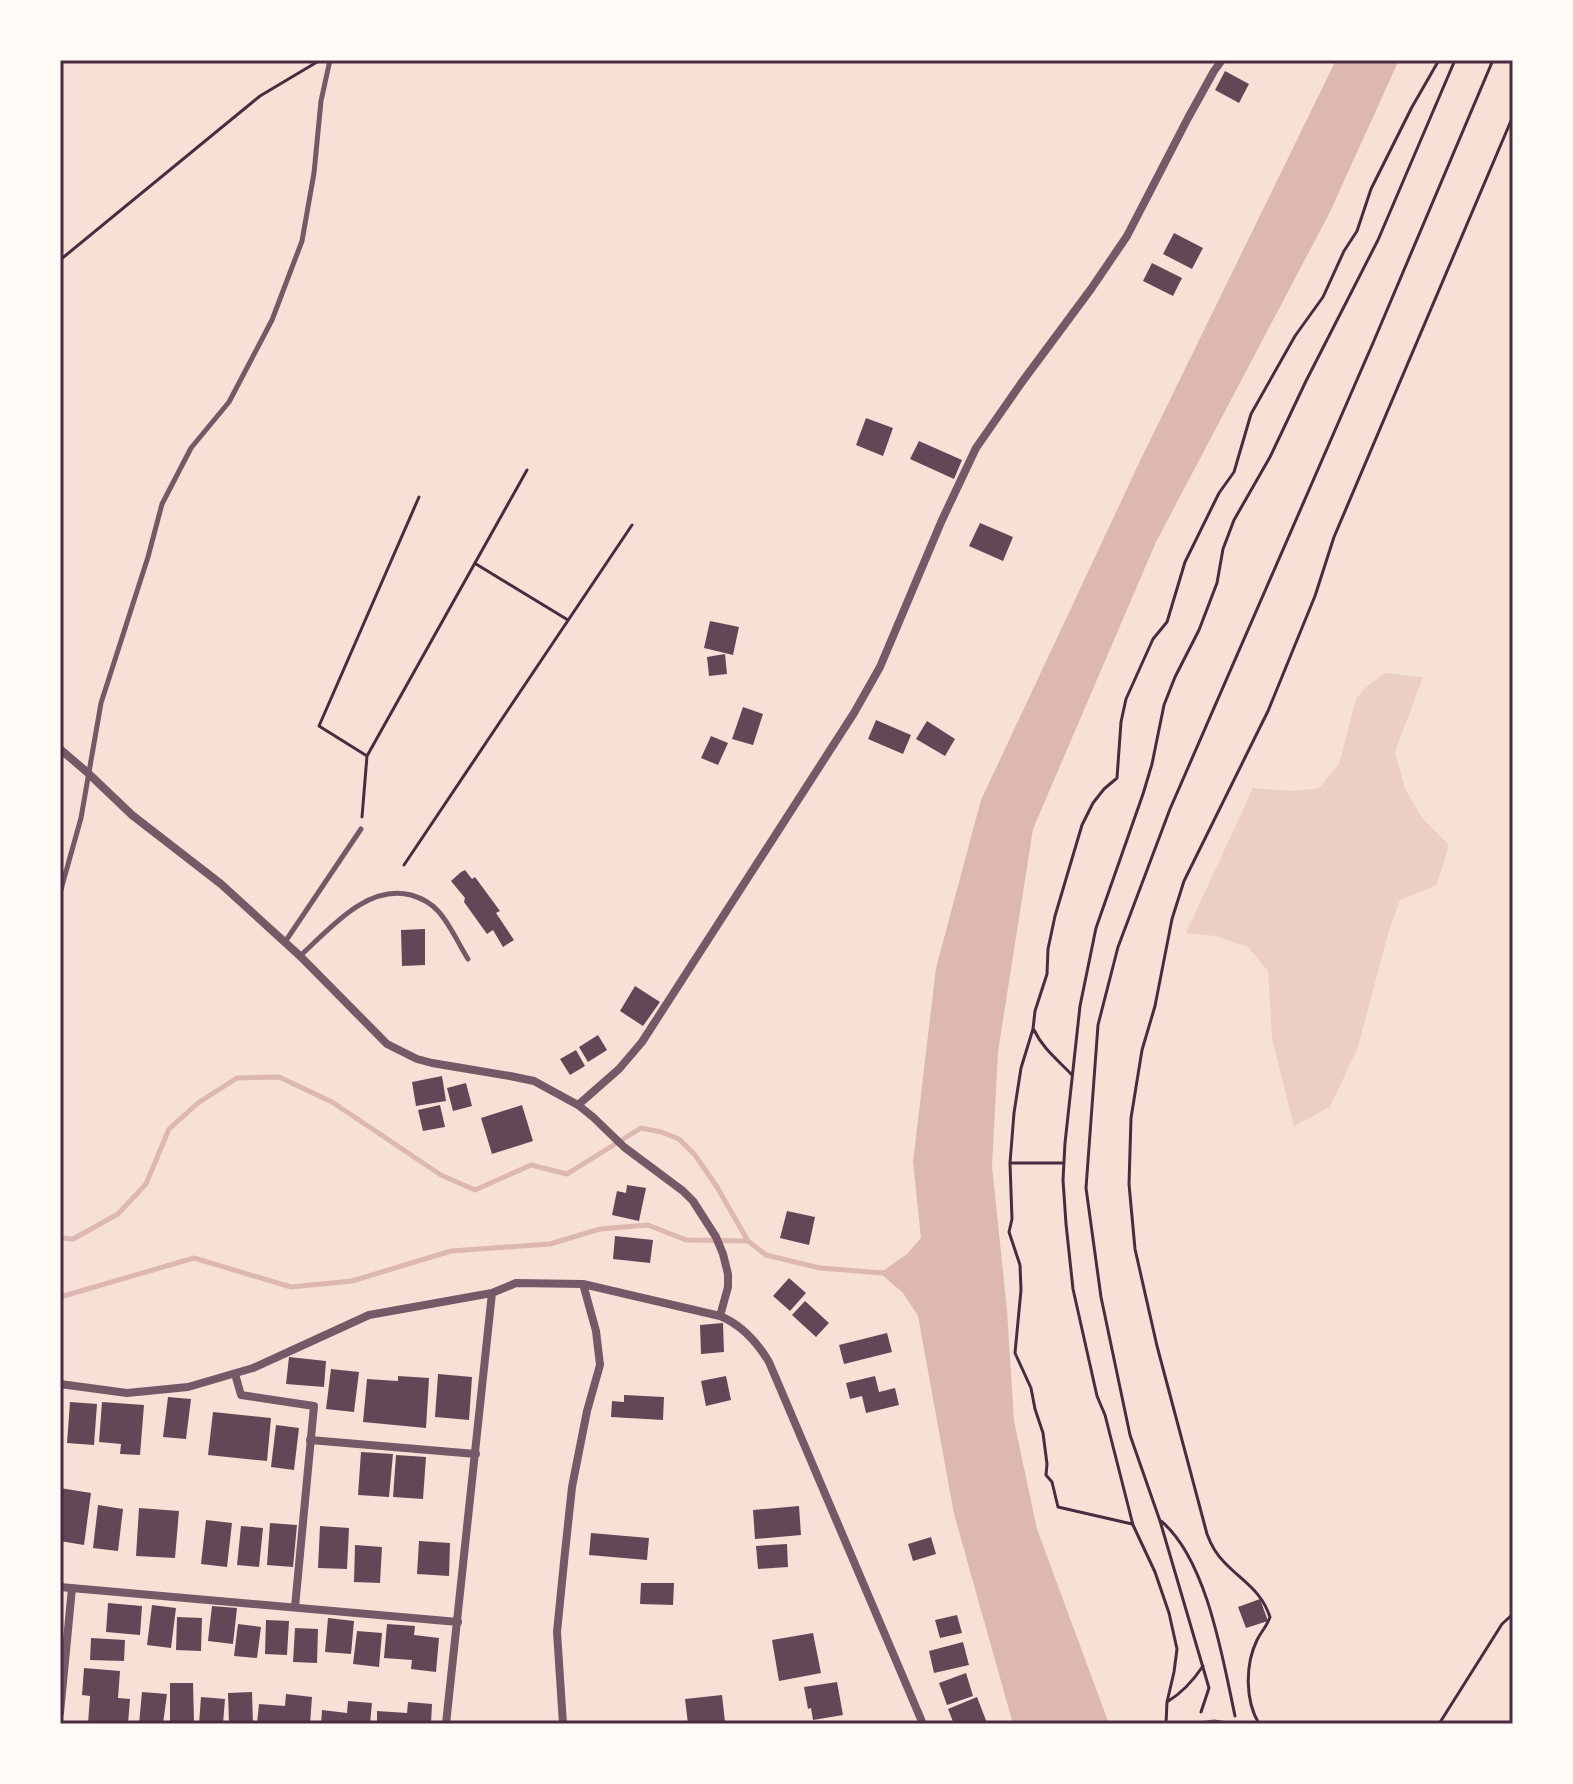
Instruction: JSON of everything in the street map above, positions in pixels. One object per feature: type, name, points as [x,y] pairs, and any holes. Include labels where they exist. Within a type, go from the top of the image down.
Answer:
[{"type":"street","points":[[578,1105],[619,1069],[642,1042],[854,713],[880,667],[976,448],[1127,236],[1222,60]]},
{"type":"street","points":[[60,749],[132,815],[221,884],[300,956],[387,1044],[432,1063],[534,1081],[578,1105],[624,1147],[683,1191],[693,1201],[717,1240],[728,1274],[720,1316]]},
{"type":"street","points":[[60,1384],[127,1393],[188,1387],[253,1368],[369,1315],[492,1293],[516,1283],[583,1284],[729,1319],[746,1332],[769,1362],[923,1724]]},
{"type":"street","points":[[563,1724],[557,1632],[564,1562],[572,1487],[600,1365],[596,1331],[583,1284]]},
{"type":"street","points":[[446,1724],[492,1293]]},
{"type":"street","points":[[235,1374],[241,1395],[314,1406],[295,1607]]},
{"type":"street","points":[[310,1440],[476,1454]]},
{"type":"street","points":[[60,1587],[458,1622]]},
{"type":"street","points":[[60,1713],[72,1588]]},
{"type":"lane","points":[[60,893],[81,818],[101,703],[162,504],[191,448],[229,402],[272,320],[302,241],[314,173],[321,101],[330,60]]},
{"type":"lane","points":[[285,942],[361,829]]},
{"type":"lane","points":[[300,956],[357,906],[384,894],[398,893],[426,901],[438,911],[468,959]]},
{"type":"lane","points":[[1199,1724],[1228,1724]]},
{"type":"path","points":[[60,260],[260,96],[320,60]]},
{"type":"path","points":[[1133,1525],[1058,1507],[1052,1482],[1046,1475],[1043,1433],[1031,1388],[1015,1353],[1021,1290],[1020,1265],[1009,1232],[1012,1219],[1010,1163],[1021,1068],[1047,974],[1048,949],[1055,916],[1082,825],[1093,803],[1117,778],[1126,699],[1153,639],[1167,622],[1185,562],[1219,493],[1234,472],[1251,414],[1295,336],[1323,297],[1357,231],[1371,189],[1439,60]]},
{"type":"path","points":[[1166,1724],[1177,1649],[1155,1572],[1133,1525],[1105,1415],[1097,1396],[1073,1289],[1064,1163],[1080,1006],[1096,928],[1143,794],[1164,705],[1217,583],[1223,549],[1234,520],[1270,457],[1378,240],[1455,60]]},
{"type":"path","points":[[1201,1712],[1209,1688],[1160,1521],[1130,1435],[1101,1297],[1086,1188],[1098,1025],[1118,947],[1170,809],[1493,60]]},
{"type":"path","points":[[1259,1724],[1251,1704],[1248,1674],[1255,1644],[1270,1617],[1262,1599],[1226,1564],[1207,1534],[1157,1346],[1135,1249],[1129,1152],[1135,1084],[1172,919],[1184,881],[1268,711],[1315,596],[1334,537],[1513,116]]},
{"type":"path","points":[[361,829],[367,756],[527,470]]},
{"type":"path","points":[[367,756],[319,726],[419,497]]},
{"type":"path","points":[[404,865],[632,525]]},
{"type":"path","points":[[476,564],[568,620]]},
{"type":"path","points":[[1033,1029],[1041,1046],[1072,1075]]},
{"type":"path","points":[[1010,1163],[1064,1163]]},
{"type":"path","points":[[1160,1521],[1170,1528],[1183,1546],[1206,1597],[1220,1641],[1236,1724]]},
{"type":"path","points":[[1439,1724],[1502,1624],[1513,1614]]},
{"type":"path","points":[[1167,1702],[1177,1697],[1203,1666]]},
{"type":"shaded area","points":[[1336,60],[1399,60],[1329,214],[1156,542],[1033,829],[998,1052],[992,1166],[1007,1310],[1014,1421],[1037,1529],[1109,1724],[1013,1724],[954,1514],[918,1316],[903,1293],[880,1273],[907,1254],[921,1238],[913,1162],[936,968],[981,800],[1140,461]]},
{"type":"shaded area","points":[[1385,673],[1423,677],[1395,752],[1405,788],[1422,818],[1449,845],[1437,885],[1400,900],[1358,1047],[1330,1107],[1294,1126],[1272,1038],[1268,971],[1248,947],[1215,936],[1186,933],[1253,788],[1294,791],[1319,788],[1339,764],[1356,699]]},
{"type":"building","points":[[1225,71],[1249,84],[1239,103],[1215,90]]},
{"type":"building","points":[[1174,233],[1203,248],[1192,269],[1163,254]]},
{"type":"building","points":[[1152,263],[1182,278],[1173,296],[1143,281]]},
{"type":"building","points":[[866,418],[893,428],[883,456],[856,445]]},
{"type":"building","points":[[919,441],[962,460],[954,479],[910,459]]},
{"type":"building","points":[[980,523],[1013,537],[1003,561],[969,546]]},
{"type":"building","points":[[710,621],[739,627],[733,655],[704,648]]},
{"type":"building","points":[[725,654],[727,674],[709,676],[707,657]]},
{"type":"building","points":[[743,707],[763,714],[753,745],[732,739]]},
{"type":"building","points":[[876,720],[911,735],[903,754],[868,739]]},
{"type":"building","points":[[927,721],[955,739],[945,756],[916,739]]},
{"type":"building","points":[[711,736],[728,743],[718,765],[701,758]]},
{"type":"building","points":[[465,870],[472,879],[475,877],[500,911],[496,913],[514,940],[503,947],[493,930],[487,934],[451,881]]},
{"type":"building","points":[[425,929],[425,965],[402,966],[401,930]]},
{"type":"building","points":[[635,986],[660,1002],[643,1026],[620,1011]]},
{"type":"building","points":[[598,1035],[607,1050],[588,1062],[579,1047]]},
{"type":"building","points":[[576,1050],[585,1066],[570,1075],[560,1059]]},
{"type":"building","points":[[442,1076],[446,1101],[416,1106],[412,1082]]},
{"type":"building","points":[[466,1083],[472,1106],[453,1111],[447,1088]]},
{"type":"building","points":[[440,1105],[445,1127],[423,1131],[418,1110]]},
{"type":"building","points":[[522,1105],[533,1141],[492,1154],[481,1118]]},
{"type":"building","points":[[627,1185],[646,1188],[639,1221],[612,1215],[617,1191],[626,1193]]},
{"type":"building","points":[[787,1211],[815,1217],[809,1245],[780,1238]]},
{"type":"building","points":[[615,1236],[653,1240],[650,1263],[613,1259]]},
{"type":"building","points":[[789,1278],[806,1293],[790,1311],[773,1296]]},
{"type":"building","points":[[805,1301],[829,1323],[816,1337],[792,1315]]},
{"type":"building","points":[[723,1323],[724,1352],[701,1354],[700,1325]]},
{"type":"building","points":[[887,1333],[892,1352],[844,1364],[839,1345]]},
{"type":"building","points":[[289,1357],[326,1361],[324,1387],[286,1384]]},
{"type":"building","points":[[331,1369],[359,1372],[354,1412],[326,1409]]},
{"type":"building","points":[[438,1374],[472,1377],[469,1420],[435,1417]]},
{"type":"building","points":[[398,1376],[429,1378],[426,1428],[363,1422],[367,1379],[398,1381]]},
{"type":"building","points":[[726,1376],[731,1400],[706,1406],[701,1381]]},
{"type":"building","points":[[875,1376],[879,1392],[895,1388],[899,1405],[866,1413],[862,1396],[850,1399],[846,1383]]},
{"type":"building","points":[[624,1395],[664,1397],[663,1420],[611,1417],[612,1401],[624,1402]]},
{"type":"building","points":[[168,1397],[191,1399],[186,1439],[163,1437]]},
{"type":"building","points":[[70,1402],[97,1404],[94,1445],[67,1443]]},
{"type":"building","points":[[102,1402],[144,1405],[140,1455],[120,1454],[121,1444],[99,1442]]},
{"type":"building","points":[[213,1412],[271,1418],[267,1461],[208,1455]]},
{"type":"building","points":[[276,1425],[299,1428],[294,1470],[271,1467]]},
{"type":"building","points":[[361,1452],[393,1454],[389,1497],[358,1495]]},
{"type":"building","points":[[396,1455],[426,1457],[423,1499],[393,1497]]},
{"type":"building","points":[[60,1488],[91,1493],[84,1545],[60,1541]]},
{"type":"building","points":[[98,1505],[123,1509],[118,1551],[93,1548]]},
{"type":"building","points":[[799,1506],[801,1535],[755,1539],[753,1510]]},
{"type":"building","points":[[139,1508],[179,1511],[175,1558],[136,1556]]},
{"type":"building","points":[[206,1520],[232,1523],[227,1567],[201,1564]]},
{"type":"building","points":[[270,1523],[297,1525],[293,1567],[267,1565]]},
{"type":"building","points":[[241,1526],[263,1528],[259,1567],[237,1565]]},
{"type":"building","points":[[320,1526],[349,1528],[347,1569],[318,1568]]},
{"type":"building","points":[[591,1533],[649,1538],[647,1560],[589,1555]]},
{"type":"building","points":[[931,1537],[936,1554],[913,1561],[908,1544]]},
{"type":"building","points":[[419,1541],[450,1543],[449,1576],[417,1574]]},
{"type":"building","points":[[787,1544],[788,1567],[758,1569],[756,1546]]},
{"type":"building","points":[[355,1545],[382,1547],[380,1583],[354,1582]]},
{"type":"building","points":[[641,1583],[674,1583],[673,1605],[640,1604]]},
{"type":"building","points":[[1260,1599],[1268,1621],[1246,1628],[1238,1607]]},
{"type":"building","points":[[108,1603],[142,1606],[140,1635],[106,1632]]},
{"type":"building","points":[[152,1605],[176,1608],[171,1648],[147,1645]]},
{"type":"building","points":[[212,1606],[237,1608],[233,1644],[208,1641]]},
{"type":"building","points":[[957,1615],[962,1633],[940,1638],[935,1620]]},
{"type":"building","points":[[177,1617],[202,1618],[201,1651],[176,1650]]},
{"type":"building","points":[[328,1618],[354,1621],[351,1654],[325,1652]]},
{"type":"building","points":[[266,1620],[289,1621],[287,1655],[265,1654]]},
{"type":"building","points":[[238,1624],[261,1627],[257,1658],[234,1656]]},
{"type":"building","points":[[387,1624],[415,1626],[414,1635],[439,1638],[436,1672],[411,1669],[412,1660],[384,1658]]},
{"type":"building","points":[[295,1628],[318,1629],[317,1663],[293,1662]]},
{"type":"building","points":[[357,1631],[382,1633],[379,1667],[353,1664]]},
{"type":"building","points":[[813,1633],[821,1673],[779,1681],[772,1640]]},
{"type":"building","points":[[91,1638],[125,1640],[124,1661],[90,1660]]},
{"type":"building","points":[[963,1642],[969,1665],[934,1673],[929,1651]]},
{"type":"building","points":[[84,1668],[120,1671],[118,1698],[130,1699],[128,1724],[88,1724],[90,1696],[82,1695]]},
{"type":"building","points":[[966,1673],[973,1696],[947,1705],[939,1683]]},
{"type":"building","points":[[837,1682],[843,1715],[813,1720],[804,1687]]},
{"type":"building","points":[[170,1683],[193,1683],[194,1721],[170,1722]]},
{"type":"building","points":[[142,1692],[167,1694],[163,1724],[139,1724]]},
{"type":"building","points":[[252,1692],[253,1724],[229,1724],[228,1693]]},
{"type":"building","points":[[286,1694],[312,1697],[310,1724],[257,1724],[259,1704],[285,1706]]},
{"type":"building","points":[[722,1695],[725,1722],[688,1724],[685,1699]]},
{"type":"building","points":[[201,1697],[225,1699],[223,1724],[199,1724]]},
{"type":"building","points":[[977,1697],[987,1723],[954,1724],[948,1709]]},
{"type":"building","points":[[348,1701],[372,1703],[370,1724],[321,1724],[322,1710],[347,1713]]},
{"type":"building","points":[[408,1702],[432,1704],[431,1724],[377,1724],[377,1711],[407,1713]]},
{"type":"waterway","points":[[60,1238],[73,1239],[118,1214],[146,1184],[169,1129],[198,1103],[237,1078],[279,1077],[332,1102],[441,1175],[475,1190],[531,1165],[567,1174],[641,1128],[661,1132],[679,1139],[695,1155],[748,1241],[766,1255],[820,1268],[883,1273]]},
{"type":"waterway","points":[[60,1297],[194,1258],[291,1287],[352,1281],[451,1251],[550,1244],[600,1229],[648,1225],[686,1240],[747,1241]]}]
